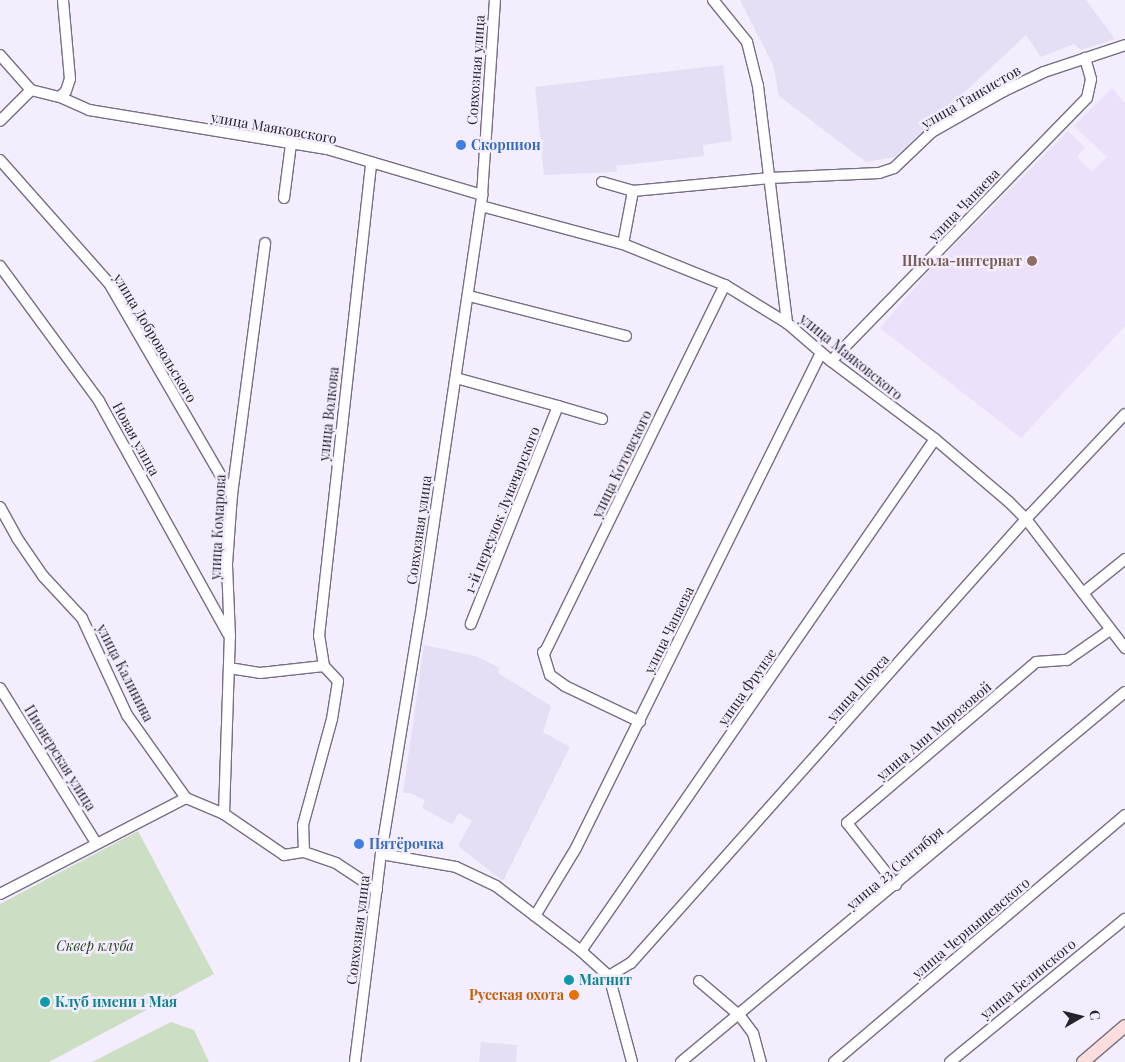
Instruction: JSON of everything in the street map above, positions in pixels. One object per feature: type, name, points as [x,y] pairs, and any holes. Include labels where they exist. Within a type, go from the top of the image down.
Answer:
[{"type":"main road","points":[[1083,1062],[1125,1026]]},
{"type":"street","points":[[60,96],[66,92],[70,79],[63,0]]},
{"type":"street","name":"Совхозная улица","points":[[355,1062],[381,854],[469,296],[482,201],[494,0]]},
{"type":"street","points":[[714,0],[733,21],[752,57],[770,178],[787,323]]},
{"type":"street","name":"улица Танкистов","points":[[634,191],[770,178],[879,173],[894,168],[940,127],[1004,91],[1125,44]]},
{"type":"street","points":[[0,55],[31,90],[0,121]]},
{"type":"street","name":"улица Чапаева","points":[[831,361],[1088,98],[1091,79],[1085,58]]},
{"type":"street","name":"улица Маяковского","points":[[31,90],[60,96],[90,110],[327,149],[482,201],[623,244],[725,285],[787,323],[831,361],[935,439],[1026,519],[1125,648]]},
{"type":"street","points":[[284,198],[292,144]]},
{"type":"street","name":"улица Добровольского","points":[[0,160],[109,283],[232,495]]},
{"type":"street","name":"улица Волкова","points":[[324,666],[318,636],[371,165]]},
{"type":"street","points":[[602,182],[634,191],[623,244]]},
{"type":"street","name":"улица Комарова","points":[[224,814],[230,637],[227,564],[232,495],[265,243]]},
{"type":"street","name":"Новая улица","points":[[0,266],[99,401],[230,637]]},
{"type":"street","name":"улица Котовского","points":[[640,722],[565,686],[550,675],[544,653],[725,285]]},
{"type":"street","points":[[469,296],[626,336]]},
{"type":"street","name":"улица Чапаева","points":[[534,916],[576,848],[821,353]]},
{"type":"street","points":[[456,378],[602,419]]},
{"type":"street","name":"1-й переулок Луначарского","points":[[470,624],[558,406]]},
{"type":"street","name":"улица Щорса","points":[[609,976],[637,956],[1026,519],[1125,414]]},
{"type":"street","name":"улица Фрунзе","points":[[582,951],[935,439]]},
{"type":"street","name":"улица Калинина","points":[[0,507],[17,538],[43,576],[82,618],[128,715],[186,798]]},
{"type":"street","points":[[1083,593],[1125,559]]},
{"type":"street","name":"улица Ани Морозовой","points":[[896,885],[847,823],[1036,662],[1067,660],[1110,630]]},
{"type":"street","points":[[229,668],[260,673],[324,666],[338,681],[332,719],[303,825],[304,852]]},
{"type":"street","name":"Пионерская улица","points":[[0,688],[96,843]]},
{"type":"street","name":"улица 23 Сентября","points":[[681,1062],[740,1016],[1125,692]]},
{"type":"street","points":[[0,894],[186,798],[224,814],[284,855],[304,852],[336,863],[377,890]]},
{"type":"street","name":"улица Чернышевского","points":[[834,1062],[1125,815]]},
{"type":"street","points":[[381,854],[456,867],[496,886],[582,951],[609,976],[632,1062]]},
{"type":"street","name":"улица Белинского","points":[[950,1062],[1125,919]]},
{"type":"street","points":[[699,981],[740,1016],[753,1033],[761,1062]]},
{"type":"shaded area","points":[[740,0],[1086,0],[1115,39],[1081,50],[1074,44],[1041,57],[1026,35],[895,157],[866,162],[779,96],[773,65]]},
{"type":"shaded area","points":[[723,65],[732,141],[703,145],[704,156],[616,166],[617,172],[544,175],[535,87]]},
{"type":"shaded area","name":"Школа-интернат","points":[[1112,88],[1125,103],[1125,326],[1021,438],[880,328],[930,270],[1068,131],[1085,147],[1077,157],[1092,172],[1107,157],[1074,126]]},
{"type":"shaded area","points":[[424,645],[475,656],[500,668],[498,673],[551,706],[543,732],[570,747],[503,881],[458,846],[472,821],[459,813],[452,824],[422,808],[425,800],[410,793],[403,793]]},
{"type":"shaded area","points":[[481,1042],[517,1045],[516,1062],[479,1062]]},
{"type":"green space","name":"Сквер клуба","points":[[138,831],[214,974],[49,1062],[0,1062],[0,904]]},
{"type":"green space","points":[[171,1022],[194,1030],[209,1062],[92,1062]]},
{"type":"place","name":"Скорпион","points":[[461,145]]},
{"type":"place","name":"Школа-интернат","points":[[1032,261]]},
{"type":"place","name":"Пятёрочка","points":[[359,844]]},
{"type":"place","name":"Магнит","points":[[569,980]]},
{"type":"place","name":"Русская охота","points":[[574,995]]},
{"type":"place","name":"Клуб имени 1 Мая","points":[[45,1002]]}]
